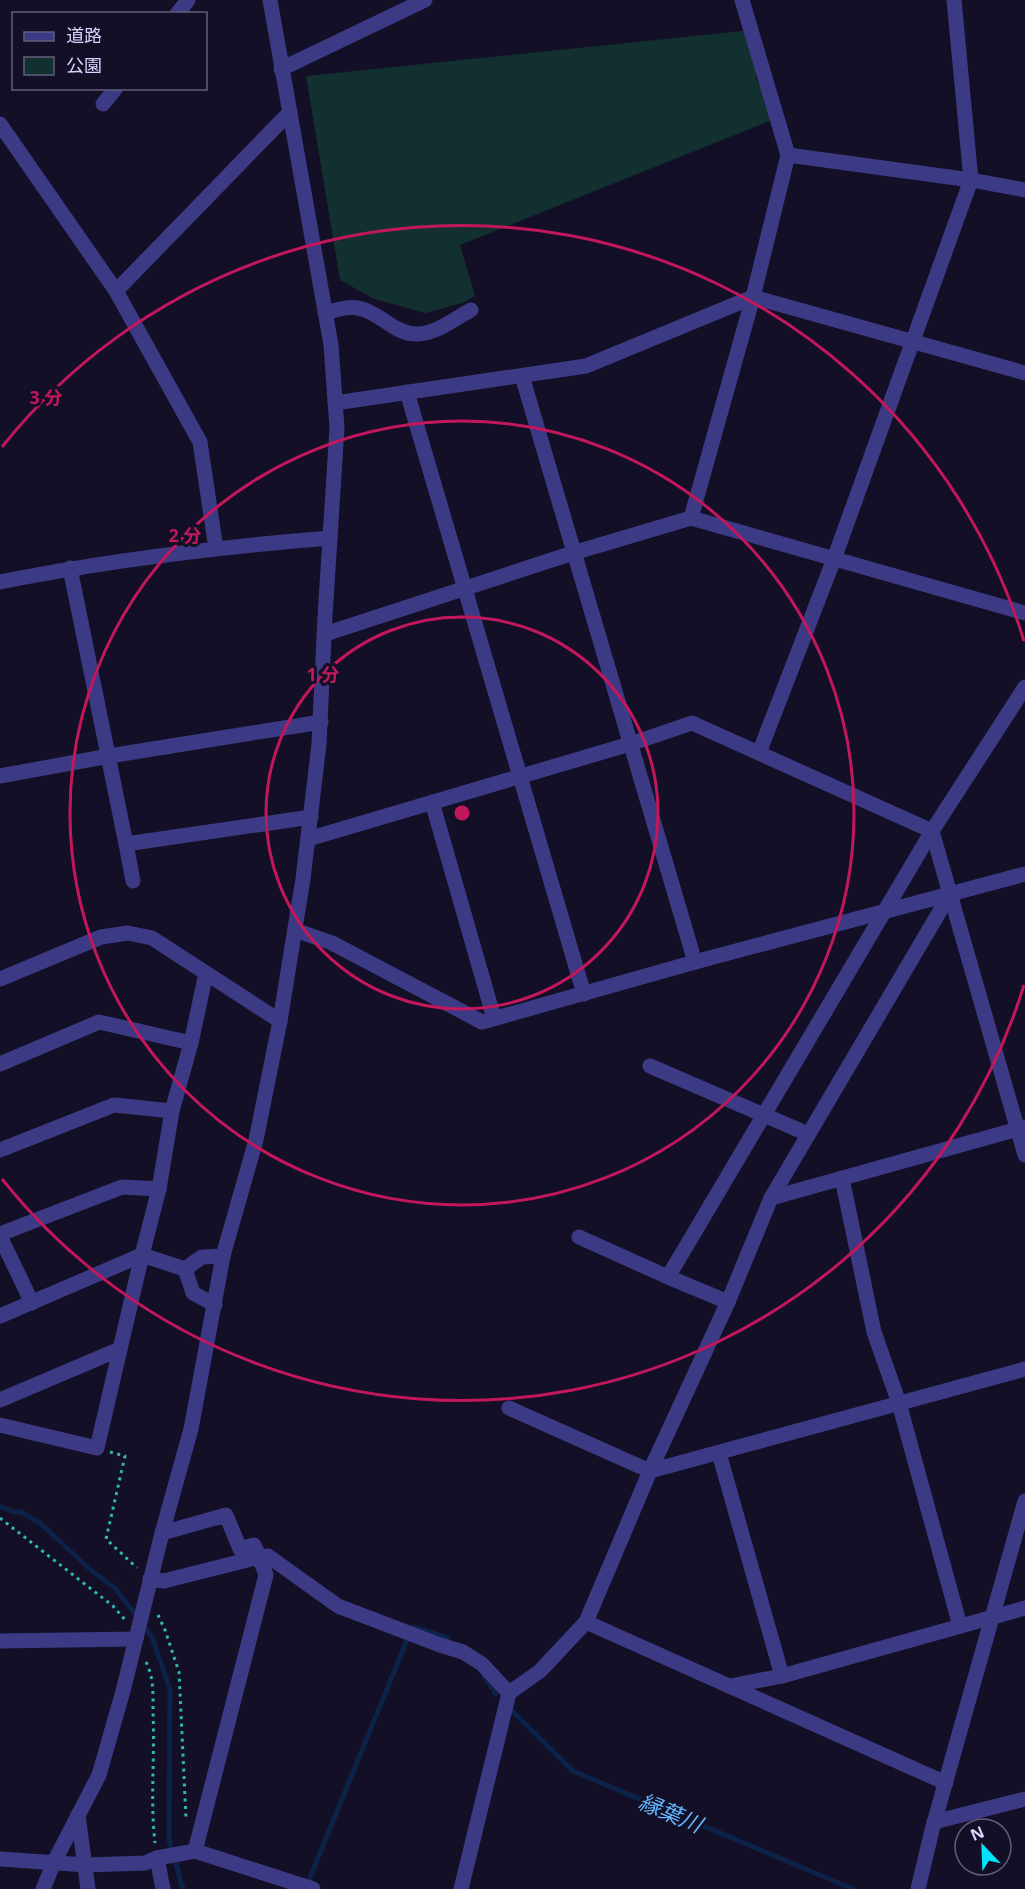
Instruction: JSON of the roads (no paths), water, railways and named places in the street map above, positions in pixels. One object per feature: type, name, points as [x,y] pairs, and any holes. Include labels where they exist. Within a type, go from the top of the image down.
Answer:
[{"type":"street","points":[[179,12],[188,0]]},
{"type":"street","points":[[43,1889],[54,1862],[99,1775],[191,1429],[224,1256],[255,1140],[280,1021],[308,838],[321,722],[337,428],[331,345],[270,0]]},
{"type":"street","points":[[281,69],[425,0]]},
{"type":"street","points":[[691,518],[753,297],[788,155],[742,0]]},
{"type":"street","points":[[759,753],[834,559],[971,180],[954,0]]},
{"type":"street","points":[[103,104],[114,90]]},
{"type":"street","points":[[116,291],[290,112]]},
{"type":"street","points":[[0,124],[116,291],[200,442],[216,549]]},
{"type":"street","points":[[788,155],[971,180],[1025,190]]},
{"type":"street","points":[[335,403],[586,366],[753,297],[1025,373]]},
{"type":"street","points":[[325,313],[350,307],[363,309],[401,331],[417,334],[433,330],[471,310]]},
{"type":"street","points":[[522,376],[695,962]]},
{"type":"street","points":[[408,392],[584,994]]},
{"type":"street","points":[[325,634],[573,553],[691,518],[1025,614]]},
{"type":"street","points":[[0,582],[70,568],[244,545],[330,538]]},
{"type":"street","points":[[70,568],[134,881]]},
{"type":"street","points":[[668,1277],[932,831],[1025,687]]},
{"type":"street","points":[[0,776],[321,722]]},
{"type":"street","points":[[308,838],[521,777],[692,723],[932,831],[1021,1128],[1025,1155]]},
{"type":"street","points":[[432,802],[494,1018]]},
{"type":"street","points":[[126,844],[310,817]]},
{"type":"street","points":[[295,930],[332,943],[482,1022],[695,962],[1025,874]]},
{"type":"street","points":[[461,1889],[509,1693],[540,1671],[586,1622],[650,1471],[728,1302],[771,1198],[950,894]]},
{"type":"street","points":[[0,979],[101,937],[128,933],[152,938],[280,1021]]},
{"type":"street","points":[[0,1425],[97,1448],[159,1189],[172,1111],[191,1044],[206,973]]},
{"type":"street","points":[[0,1064],[99,1022],[191,1044]]},
{"type":"street","points":[[650,1066],[808,1134]]},
{"type":"street","points":[[0,1150],[114,1105],[172,1111]]},
{"type":"street","points":[[771,1198],[1021,1128]]},
{"type":"street","points":[[842,1178],[874,1332],[899,1403],[960,1626]]},
{"type":"street","points":[[32,1303],[0,1235],[122,1187],[159,1189]]},
{"type":"street","points":[[579,1237],[728,1302]]},
{"type":"street","points":[[0,1316],[142,1255],[185,1269]]},
{"type":"street","points":[[185,1269],[202,1257],[224,1256]]},
{"type":"street","points":[[185,1269],[193,1293],[215,1305]]},
{"type":"street","points":[[0,1400],[120,1349]]},
{"type":"street","points":[[509,1408],[650,1471],[1025,1369]]},
{"type":"street","points":[[718,1453],[782,1676]]},
{"type":"street","points":[[918,1889],[934,1822],[1025,1501]]},
{"type":"street","points":[[162,1533],[226,1515],[240,1549],[254,1545],[266,1575],[189,1852]]},
{"type":"street","points":[[150,1579],[164,1581],[268,1556],[338,1606],[463,1652],[489,1671],[509,1693]]},
{"type":"street","points":[[730,1686],[782,1676],[1025,1608]]},
{"type":"street","points":[[586,1622],[946,1783]]},
{"type":"street","points":[[0,1641],[136,1636]]},
{"type":"street","points":[[934,1822],[1025,1798]]},
{"type":"street","points":[[78,1815],[88,1889]]},
{"type":"street","points":[[0,1859],[86,1865],[145,1863],[189,1852],[307,1887]]},
{"type":"street","points":[[159,1858],[163,1889]]},
{"type":"waterway","points":[[0,1506],[14,1512],[21,1512],[40,1523],[92,1571],[114,1587],[138,1618]]},
{"type":"waterway","points":[[143,1625],[152,1637],[170,1689],[169,1839],[183,1889]]},
{"type":"waterway","name":"縁葉川","points":[[413,1627],[448,1638]]},
{"type":"waterway","points":[[307,1885],[409,1635]]},
{"type":"waterway","name":"縁葉川","points":[[484,1676],[496,1694]]},
{"type":"waterway","name":"縁葉川","points":[[508,1707],[573,1771],[853,1889]]}]
